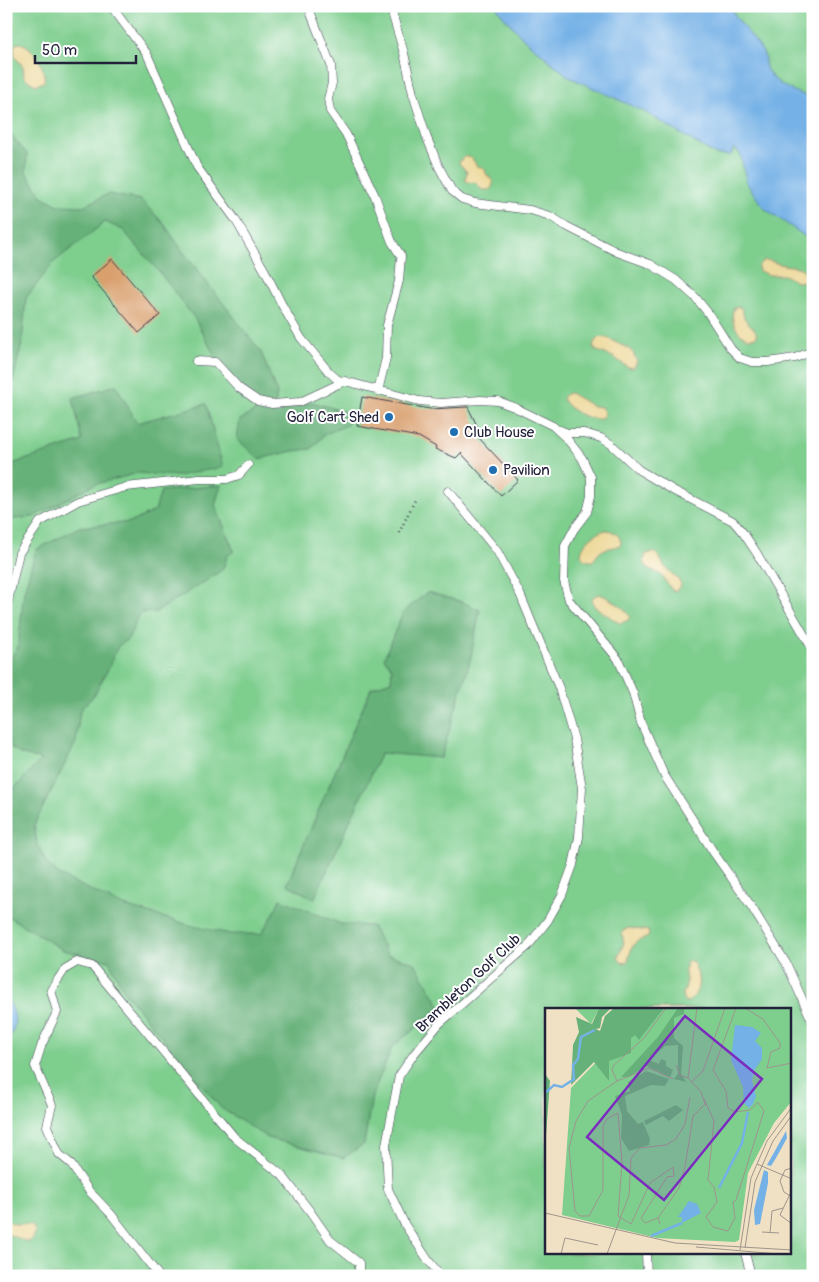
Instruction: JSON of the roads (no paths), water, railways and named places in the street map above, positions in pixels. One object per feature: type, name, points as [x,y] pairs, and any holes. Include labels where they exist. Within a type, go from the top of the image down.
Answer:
[{"type":"lane","points":[[111,6],[147,54],[197,168],[235,220],[265,271],[300,338],[329,372],[338,380],[419,402],[498,401],[567,433],[584,433],[601,438],[611,444],[639,470],[733,521],[756,552],[813,650]]},
{"type":"lane","points":[[308,6],[331,65],[332,83],[328,99],[330,111],[346,134],[375,196],[392,242],[401,256],[399,281],[387,325],[386,358],[378,391]]},
{"type":"lane","points":[[390,6],[404,53],[413,94],[427,138],[439,167],[452,191],[462,200],[530,210],[550,216],[617,252],[650,264],[676,280],[696,298],[731,349],[740,358],[752,362],[768,362],[795,358],[813,351]]},
{"type":"lane","points":[[196,360],[215,362],[239,388],[258,401],[272,404],[300,402],[346,381]]},
{"type":"lane","points":[[553,426],[567,439],[582,458],[590,477],[591,496],[587,512],[574,529],[565,546],[564,581],[569,600],[618,659],[633,692],[640,723],[664,775],[714,853],[751,906],[786,963],[813,1023]]},
{"type":"lane","points":[[6,610],[19,553],[40,522],[78,501],[126,487],[199,479],[227,480],[239,475],[248,465]]},
{"type":"lane","name":"Brambleton Golf Club","points":[[441,1276],[405,1225],[388,1189],[386,1145],[399,1076],[414,1054],[439,1024],[528,946],[548,920],[562,895],[573,865],[579,836],[582,788],[574,740],[558,688],[520,594],[497,551],[448,491]]},
{"type":"lane","points":[[159,1276],[111,1214],[89,1191],[70,1162],[59,1154],[46,1126],[52,1105],[35,1066],[42,1044],[57,1012],[51,990],[65,969],[76,962],[92,966],[203,1102],[235,1138],[282,1175],[330,1240],[359,1263],[359,1276]]},
{"type":"lane","points":[[646,1254],[647,1276]]},
{"type":"lane","points":[[745,1254],[751,1276]]},
{"type":"water","points":[[496,6],[730,6],[763,53],[766,68],[775,80],[787,88],[813,98],[813,242],[764,208],[747,184],[740,153],[734,148],[731,155],[716,155],[643,111],[569,77],[523,38]]},
{"type":"water","points":[[6,998],[12,1007],[15,1021],[11,1035],[6,1037]]},
{"type":"place","name":"Golf Cart Shed","points":[[389,417]]},
{"type":"place","name":"Club House","points":[[454,432]]},
{"type":"place","name":"Pavilion","points":[[493,470]]}]
